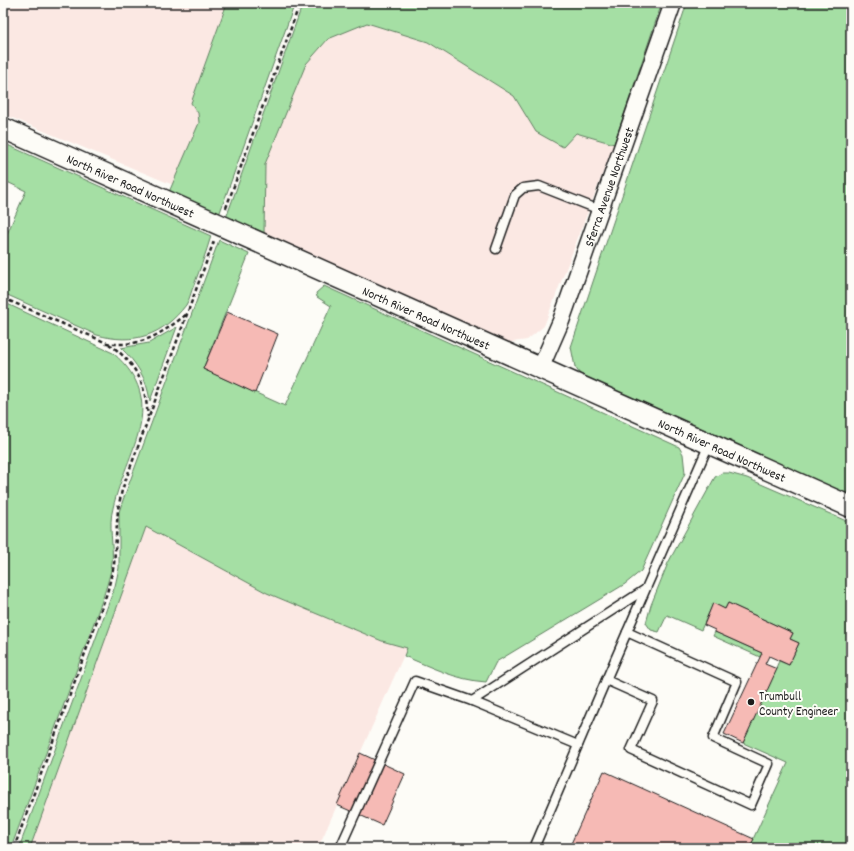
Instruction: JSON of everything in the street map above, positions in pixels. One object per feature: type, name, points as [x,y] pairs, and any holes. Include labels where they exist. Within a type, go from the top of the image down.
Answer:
[{"type":"street","name":"Sferra Avenue Northwest","points":[[540,369],[561,321],[673,3]]},
{"type":"street","name":"North River Road Northwest","points":[[3,128],[851,507]]},
{"type":"lane","points":[[496,249],[515,195],[523,188],[539,186],[600,210]]},
{"type":"lane","points":[[534,848],[626,632],[709,444]]},
{"type":"lane","points":[[472,701],[645,590]]},
{"type":"lane","points":[[606,680],[653,701],[631,750],[751,805],[769,764],[713,738],[738,682],[626,632]]},
{"type":"lane","points":[[340,848],[415,681],[472,701],[578,745]]},
{"type":"path","points":[[226,209],[300,3]]},
{"type":"path","points":[[14,848],[107,593],[114,565],[118,509],[122,490],[216,237]]},
{"type":"path","points":[[3,298],[108,343],[121,353],[138,373],[145,396],[149,418]]},
{"type":"path","points":[[108,343],[128,344],[149,338],[166,330],[187,314]]},
{"type":"shaded area","points":[[3,3],[227,3],[191,102],[198,113],[199,123],[173,185],[3,114]]},
{"type":"shaded area","points":[[367,23],[428,42],[514,96],[536,132],[576,133],[614,144],[544,326],[527,340],[504,343],[264,235],[265,164],[306,64],[328,39]]},
{"type":"shaded area","points":[[146,527],[267,593],[382,641],[407,648],[318,848],[30,848]]},
{"type":"green space","points":[[227,3],[295,3],[219,215],[169,192],[199,123],[198,113],[191,103]]},
{"type":"green space","points":[[303,3],[662,3],[614,144],[576,133],[563,147],[536,132],[514,96],[428,42],[367,23],[328,39],[306,64],[265,164],[264,235],[226,218]]},
{"type":"green space","points":[[687,3],[851,3],[851,497],[582,377],[575,367],[571,347]]},
{"type":"green space","points":[[3,143],[211,236],[189,300],[177,316],[157,331],[146,335],[123,339],[110,338],[97,335],[3,293],[3,243],[26,191],[3,180]]},
{"type":"green space","points":[[219,240],[249,254],[203,369],[285,406],[331,306],[317,297],[316,293],[324,286],[679,447],[683,454],[685,473],[641,571],[625,584],[496,662],[486,682],[454,676],[404,656],[407,648],[382,641],[267,593],[146,527],[30,848],[19,848],[115,586],[119,568],[119,512]]},
{"type":"green space","points":[[3,302],[113,353],[130,372],[139,390],[142,409],[140,428],[113,508],[111,529],[111,567],[103,598],[11,848],[3,848]]},
{"type":"green space","points":[[177,327],[150,401],[144,379],[132,360],[121,348],[149,343]]},
{"type":"green space","points":[[722,473],[729,473],[747,478],[851,523],[851,848],[749,848],[788,763],[743,743],[779,661],[789,665],[799,643],[790,639],[793,633],[728,603],[725,609],[713,604],[701,630],[667,615],[659,632],[651,630],[646,623],[651,605],[668,563],[715,477]]},
{"type":"green space","points":[[715,632],[762,653],[760,657],[713,636]]},
{"type":"building","points":[[227,312],[278,334],[255,393],[203,369]]},
{"type":"building","name":"Trumbull County Engineer","points":[[713,603],[725,609],[728,603],[793,633],[790,639],[799,643],[789,665],[769,656],[765,664],[777,669],[743,743],[724,734],[762,653],[715,632],[715,630],[704,625]]},
{"type":"building","points":[[360,753],[405,774],[382,825],[337,805]]},
{"type":"building","points":[[604,771],[754,839],[749,848],[569,848]]},
{"type":"place","name":"Trumbull County Engineer","points":[[751,702]]}]
